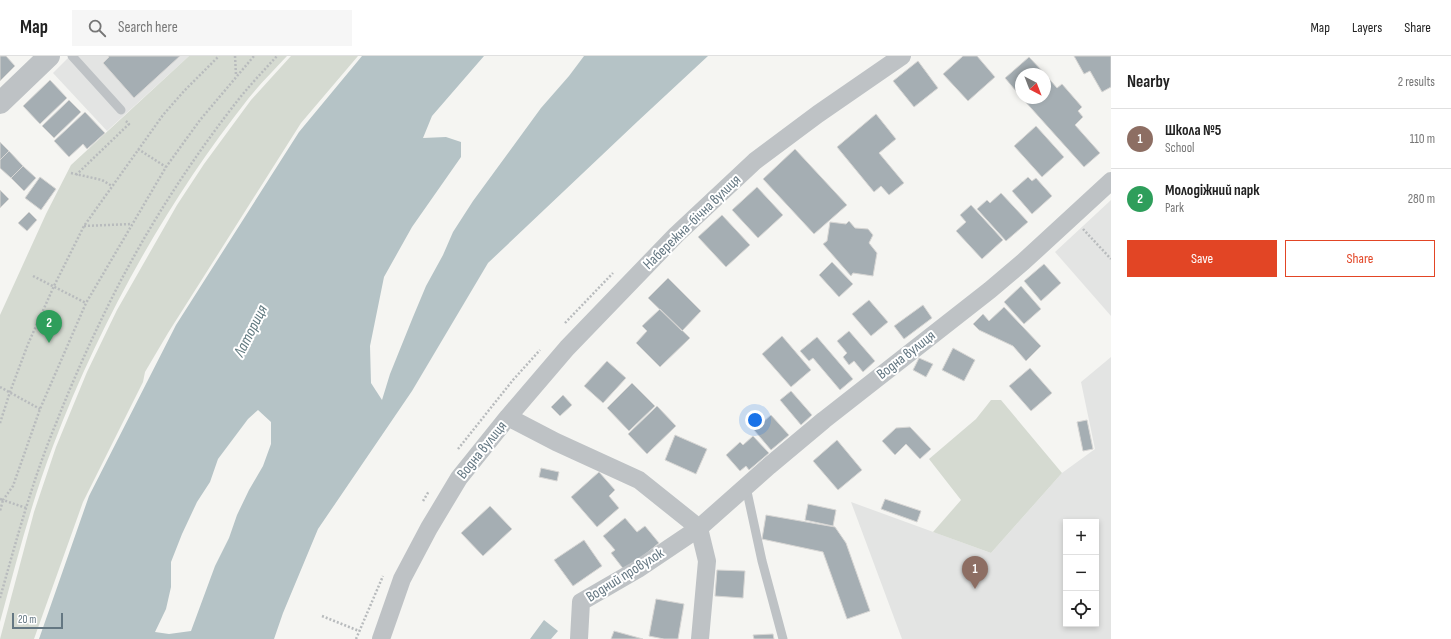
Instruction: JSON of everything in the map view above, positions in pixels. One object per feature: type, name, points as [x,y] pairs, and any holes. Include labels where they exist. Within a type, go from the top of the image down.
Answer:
[{"type":"street","points":[[0,103],[49,56]]},
{"type":"street","name":"Набережна-бічна вулиця","points":[[508,417],[567,348],[676,235],[755,161],[818,114],[902,56]]},
{"type":"street","name":"Водна вулиця","points":[[381,639],[402,579],[429,528],[459,478],[508,417],[556,442],[639,480],[700,528],[824,420],[990,290],[1023,262],[1111,181]]},
{"type":"street","points":[[700,528],[707,561],[700,639]]},
{"type":"street","name":"Водний провулок","points":[[579,639],[581,602],[638,569],[700,528]]},
{"type":"lane","points":[[72,56],[122,114]]},
{"type":"lane","points":[[746,487],[762,561],[783,639]]},
{"type":"path","points":[[0,423],[28,344],[54,286],[84,226],[163,115],[184,91],[219,56]]},
{"type":"path","points":[[235,56],[236,75]]},
{"type":"path","points":[[0,511],[1,500],[12,486],[40,409],[86,303],[131,224],[166,167],[200,120],[236,75],[254,56]]},
{"type":"path","points":[[0,598],[26,508],[56,422],[104,314],[140,247],[168,200],[202,149],[242,94],[277,56]]},
{"type":"path","points":[[76,175],[129,124],[122,114]]},
{"type":"path","points":[[138,150],[166,167]]},
{"type":"path","points":[[71,174],[102,180],[112,186]]},
{"type":"path","points":[[84,226],[131,224]]},
{"type":"path","points":[[1082,228],[1111,259]]},
{"type":"path","points":[[33,276],[86,303]]},
{"type":"path","points":[[0,387],[40,409]]},
{"type":"path","points":[[1,500],[26,508]]},
{"type":"path","points":[[322,616],[360,631]]},
{"type":"shaded area","points":[[70,56],[189,56],[107,131],[53,73]]},
{"type":"shaded area","points":[[189,56],[287,56],[262,82],[218,139],[163,222],[137,265],[114,309],[92,354],[53,446],[24,533],[0,622],[0,315],[46,214],[71,165]]},
{"type":"shaded area","points":[[291,56],[358,56],[301,123],[168,333],[145,372],[143,382],[83,502],[34,639],[0,639],[34,512],[56,447],[87,372],[117,310],[177,205],[204,164],[251,100]]},
{"type":"shaded area","points":[[1111,200],[1111,316],[1055,252]]},
{"type":"shaded area","points":[[1111,357],[1111,639],[902,639],[851,502],[991,553],[1062,473],[1095,449],[1081,382]]},
{"type":"shaded area","points":[[991,400],[1001,400],[1062,473],[991,553],[933,532],[961,500],[929,459],[976,419]]},
{"type":"water","name":"Латориця","points":[[362,56],[484,56],[432,116],[423,138],[446,137],[461,142],[461,157],[412,227],[384,277],[370,346],[371,383],[382,400],[390,374],[426,286],[443,255],[453,232],[473,201],[541,108],[584,56],[708,56],[488,263],[412,391],[318,529],[283,613],[274,639],[39,639],[89,496],[176,325],[299,132]],"holes":[[[258,410],[271,422],[271,444],[263,466],[237,515],[229,538],[215,566],[191,631],[169,634],[155,632],[166,609],[171,587],[171,562],[197,502],[210,482],[218,459],[248,419]]]},
{"type":"water","points":[[544,620],[558,631],[551,639],[530,639]]},
{"type":"building","points":[[0,56],[6,56],[15,66],[0,81]]},
{"type":"building","points":[[108,56],[180,56],[134,98],[103,63],[109,57]]},
{"type":"building","points":[[963,56],[977,56],[995,77],[968,101],[943,74]]},
{"type":"building","points":[[1074,56],[1111,56],[1111,87],[1102,92],[1090,71],[1084,74]]},
{"type":"building","points":[[1029,57],[1039,68],[1016,68]]},
{"type":"building","points":[[918,61],[938,88],[914,107],[893,81]]},
{"type":"building","points":[[1015,69],[1015,90],[1005,78]]},
{"type":"building","points":[[50,80],[67,98],[40,124],[23,106]]},
{"type":"building","points":[[1051,81],[1057,88],[1062,84],[1082,107],[1078,111],[1083,117],[1075,125],[1100,153],[1084,167],[1027,104],[1051,104]]},
{"type":"building","points":[[69,100],[81,112],[54,138],[42,126]]},
{"type":"building","points":[[85,112],[105,133],[87,149],[83,144],[69,157],[54,141]]},
{"type":"building","points":[[876,114],[896,139],[879,153],[904,183],[889,195],[881,186],[874,192],[837,147]]},
{"type":"building","points":[[1036,126],[1064,157],[1042,177],[1014,146]]},
{"type":"building","points":[[0,142],[9,151],[0,160]]},
{"type":"building","points":[[795,149],[847,205],[814,234],[763,179]]},
{"type":"building","points":[[9,151],[23,166],[11,178],[0,168],[0,160]]},
{"type":"building","points":[[23,166],[36,178],[24,191],[11,178]]},
{"type":"building","points":[[40,177],[56,189],[41,210],[25,198]]},
{"type":"building","points":[[1028,177],[1032,181],[1036,178],[1052,196],[1032,214],[1012,191]]},
{"type":"building","points":[[757,187],[783,215],[758,238],[732,210]]},
{"type":"building","points":[[0,190],[9,199],[0,208]]},
{"type":"building","points":[[1001,193],[1028,222],[1006,241],[977,209],[987,200],[990,203]]},
{"type":"building","points":[[971,205],[1003,240],[982,259],[956,231],[966,222],[960,215]]},
{"type":"building","points":[[29,212],[37,220],[27,231],[18,223]]},
{"type":"building","points":[[722,215],[750,245],[726,267],[698,237]]},
{"type":"building","points":[[849,221],[855,228],[868,229],[873,235],[869,243],[877,253],[873,276],[853,273],[851,276],[823,244],[827,241],[830,222],[846,224]]},
{"type":"building","points":[[832,262],[853,284],[839,297],[819,275]]},
{"type":"building","points":[[1044,264],[1061,283],[1041,301],[1024,281]]},
{"type":"building","points":[[668,278],[701,311],[682,331],[648,298]]},
{"type":"building","points":[[1021,286],[1041,309],[1024,324],[1004,302]]},
{"type":"building","points":[[869,300],[888,322],[871,336],[852,314]]},
{"type":"building","points":[[923,305],[932,318],[904,339],[894,326]]},
{"type":"building","points":[[1004,307],[1041,346],[1026,361],[1013,346],[979,330],[973,324],[983,314],[989,321]]},
{"type":"building","points":[[660,309],[690,338],[660,367],[636,343],[647,331],[642,326]]},
{"type":"building","points":[[849,331],[875,361],[863,372],[854,361],[849,365],[843,357],[847,353],[837,341]]},
{"type":"building","points":[[782,336],[811,370],[791,387],[762,354]]},
{"type":"building","points":[[817,337],[853,379],[840,390],[813,358],[809,361],[800,351]]},
{"type":"building","points":[[953,348],[975,360],[964,381],[942,370]]},
{"type":"building","points":[[919,358],[933,364],[926,377],[913,370]]},
{"type":"building","points":[[607,361],[626,378],[603,403],[584,386]]},
{"type":"building","points":[[1030,368],[1052,393],[1031,411],[1009,386]]},
{"type":"building","points":[[632,383],[655,406],[629,431],[607,408]]},
{"type":"building","points":[[791,391],[812,415],[801,425],[780,400]]},
{"type":"building","points":[[563,395],[572,405],[560,416],[551,407]]},
{"type":"building","points":[[657,406],[676,426],[647,454],[628,434]]},
{"type":"building","points":[[771,415],[789,435],[771,450],[754,430]]},
{"type":"building","points":[[1087,420],[1093,449],[1083,451],[1077,422]]},
{"type":"building","points":[[910,427],[931,449],[920,459],[906,444],[895,455],[882,441],[896,428]]},
{"type":"building","points":[[675,435],[707,449],[696,474],[665,460]]},
{"type":"building","points":[[753,436],[769,453],[749,470],[746,466],[740,471],[726,455],[740,442],[743,445]]},
{"type":"building","points":[[837,440],[862,470],[838,490],[813,461]]},
{"type":"building","points":[[541,468],[559,472],[557,481],[539,477]]},
{"type":"building","points":[[599,472],[615,490],[609,496],[619,508],[597,527],[571,497]]},
{"type":"building","points":[[885,499],[921,511],[917,522],[881,509]]},
{"type":"building","points":[[808,504],[836,510],[833,526],[805,520]]},
{"type":"building","points":[[490,506],[512,529],[483,556],[461,533]]},
{"type":"building","points":[[766,515],[835,527],[846,543],[870,611],[847,619],[823,552],[762,539]]},
{"type":"building","points":[[625,518],[637,532],[645,526],[659,543],[625,571],[611,553],[615,550],[603,536]]},
{"type":"building","points":[[584,540],[602,566],[573,586],[554,560]]},
{"type":"building","points":[[717,570],[745,571],[743,598],[715,596]]},
{"type":"building","points":[[656,599],[684,604],[678,639],[664,639],[649,636]]},
{"type":"building","points":[[614,631],[643,639],[611,639]]},
{"type":"building","points":[[773,634],[774,639],[754,639],[753,635]]},
{"type":"place","name":"Молодіжний парк","points":[[49,343]]},
{"type":"place","name":"Школа №5","points":[[975,589]]}]
